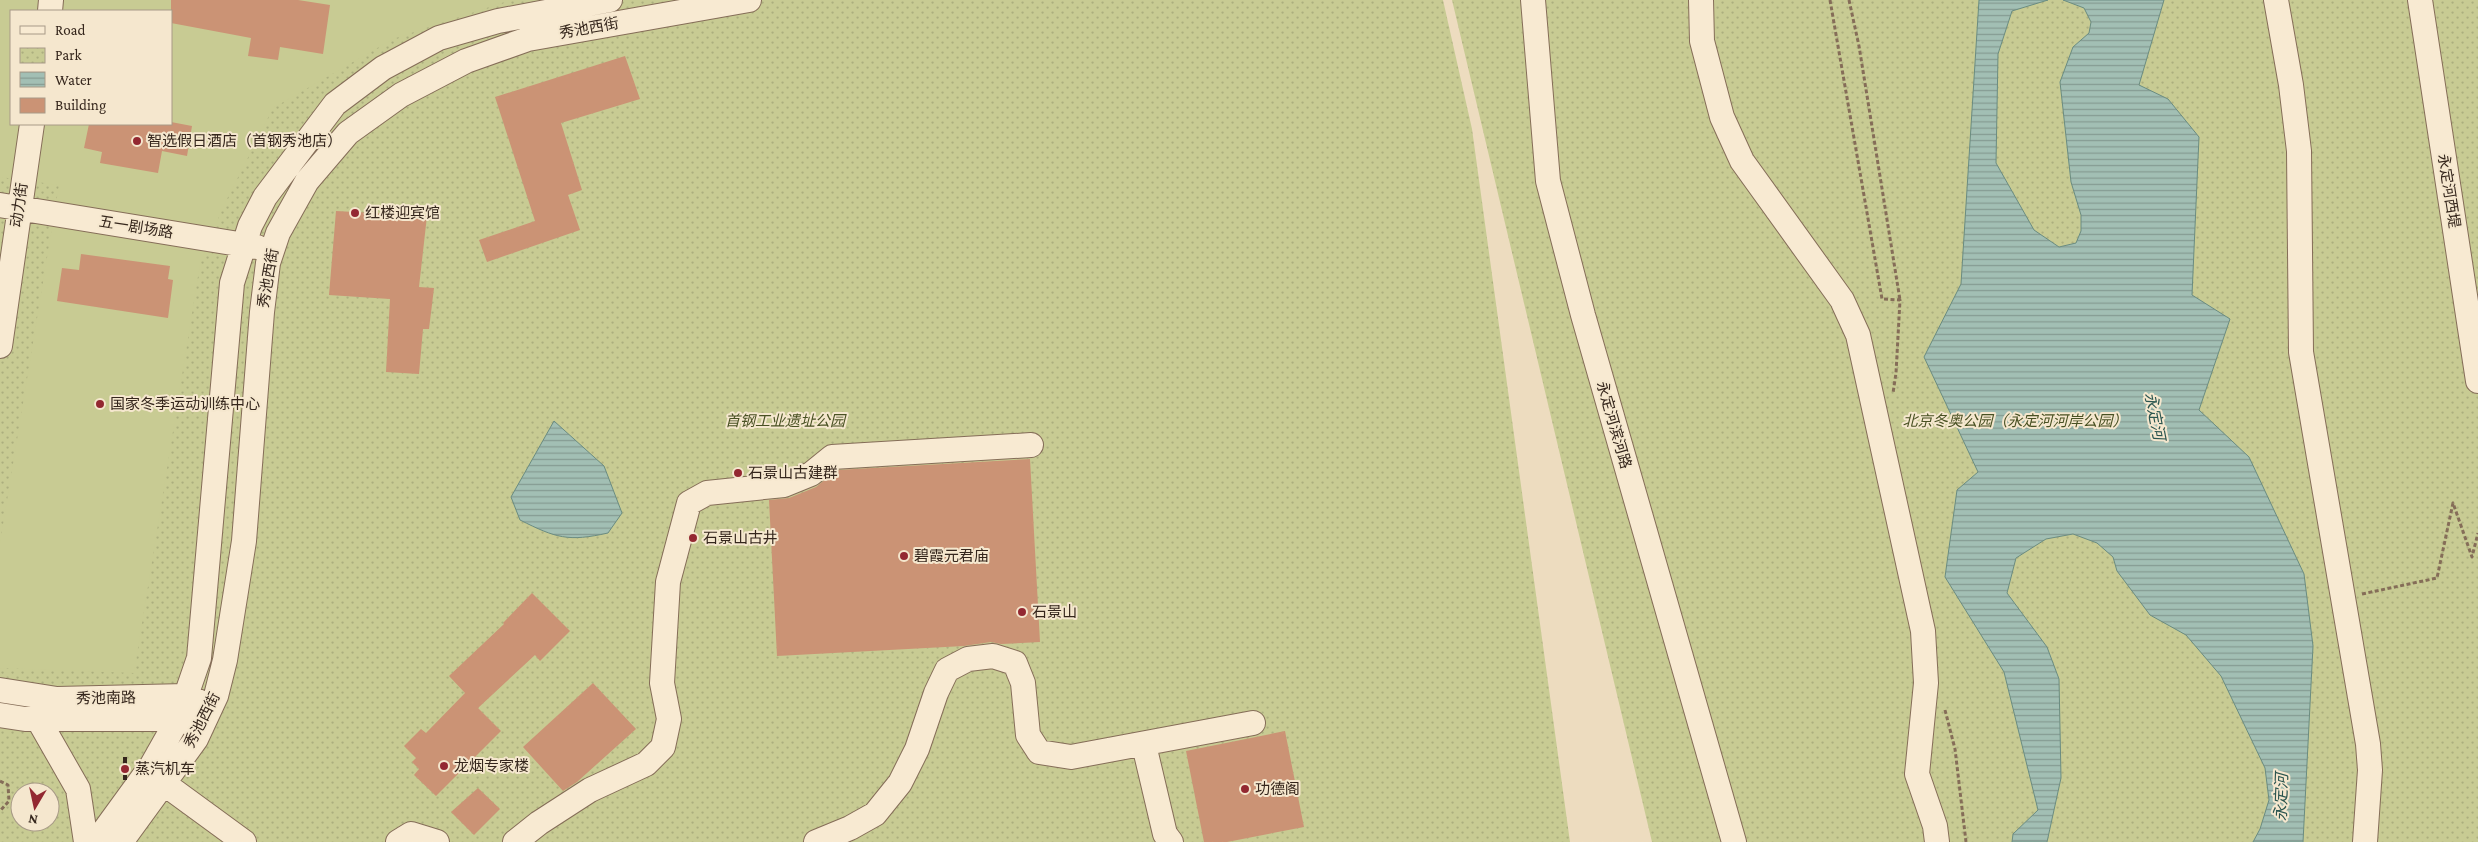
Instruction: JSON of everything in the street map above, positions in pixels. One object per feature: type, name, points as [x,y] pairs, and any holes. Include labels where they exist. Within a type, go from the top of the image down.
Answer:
[{"type":"street","name":"秀池西街","points":[[121,842],[155,777],[199,658],[225,344],[232,283],[243,244],[265,197],[335,104],[383,68],[440,38],[498,21],[604,0]]},
{"type":"street","points":[[604,0],[608,25]]},
{"type":"street","name":"秀池西街","points":[[96,842],[155,777],[196,739],[206,717],[225,660],[244,541],[262,312],[268,263],[278,233],[307,181],[348,133],[401,95],[466,61],[528,39],[749,0]]},
{"type":"street","name":"永定河滨河路","points":[[1533,0],[1548,181],[1583,315],[1734,842]]},
{"type":"street","points":[[1701,0],[1702,41],[1722,117],[1742,161],[1842,300],[1858,335],[1923,631],[1926,683],[1917,774],[1935,826],[1937,842]]},
{"type":"street","points":[[2276,0],[2291,85],[2299,150],[2301,352],[2368,744],[2370,770],[2365,842]]},
{"type":"street","name":"永定河西堤","points":[[2420,0],[2478,381]]},
{"type":"street","name":"动力街","points":[[0,346],[9,207],[32,125]]},
{"type":"street","name":"五一剧场路","points":[[9,207],[272,250]]},
{"type":"street","points":[[515,842],[539,822],[590,790],[646,764],[663,747],[669,719],[662,683],[668,582],[690,503],[707,493],[784,485],[811,474],[832,457],[1032,446]]},
{"type":"street","points":[[816,842],[850,828],[875,814],[882,806],[900,783],[917,749],[936,693],[947,670],[968,659],[993,656],[1015,663],[1023,683],[1028,736],[1039,752],[1071,757],[1253,724]]},
{"type":"street","name":"秀池南路","points":[[0,690],[57,698],[186,696],[206,717]]},
{"type":"street","name":"秀池南路","points":[[0,715],[38,719],[178,719],[206,717]]},
{"type":"street","points":[[38,719],[78,789],[86,842]]},
{"type":"street","points":[[1144,745],[1165,834],[1171,842]]},
{"type":"street","points":[[155,777],[244,842]]},
{"type":"street","points":[[398,842],[411,834],[437,842]]},
{"type":"path","points":[[1830,0],[1882,299],[1900,300]]},
{"type":"path","points":[[1849,0],[1859,46],[1900,300],[1896,373],[1892,397]]},
{"type":"path","points":[[2343,597],[2437,578],[2454,504],[2472,557],[2478,533]]},
{"type":"path","points":[[1944,705],[1955,749],[1966,842]]},
{"type":"path","points":[[0,780],[8,785],[9,801],[0,811]]},
{"type":"green space","name":"首钢工业遗址公园","points":[[0,0],[1443,0],[1472,129],[1570,842],[0,842]]},
{"type":"green space","name":"国家冬季运动训练中心","points":[[0,0],[511,0],[393,39],[273,108],[222,209],[200,264],[134,673],[0,668],[0,543],[59,185],[0,177]]},
{"type":"green space","name":"北京冬奥公园（永定河河岸公园）","points":[[1452,0],[2478,0],[2478,842],[1652,842]]},
{"type":"water","name":"永定河","points":[[1979,0],[2048,0],[2012,11],[1998,54],[1996,163],[2034,230],[2059,247],[2076,243],[2081,231],[2081,215],[2071,182],[2060,82],[2073,47],[2089,33],[2091,22],[2084,8],[2063,0],[2164,0],[2139,85],[2168,99],[2199,137],[2192,295],[2230,319],[2199,410],[2249,457],[2304,574],[2313,646],[2303,842],[2253,842],[2260,829],[2269,800],[2265,768],[2221,676],[2186,635],[2150,615],[2117,571],[2113,557],[2097,543],[2073,534],[2046,539],[2016,558],[2007,593],[2047,647],[2059,679],[2061,778],[2047,842],[2012,842],[2013,834],[2038,810],[2004,672],[1945,577],[1957,490],[1978,472],[1924,357],[1961,284]]},
{"type":"water","points":[[554,421],[604,466],[622,513],[608,533],[572,538],[562,537],[543,531],[520,520],[511,497]]},
{"type":"building","points":[[171,0],[298,0],[330,5],[323,54],[280,47],[278,60],[248,56],[251,38],[172,23]]},
{"type":"building","points":[[625,56],[640,99],[561,123],[582,190],[568,195],[580,230],[487,262],[479,240],[535,221],[495,97]]},
{"type":"building","name":"智选假日酒店（首钢秀池店）","points":[[172,122],[192,126],[187,156],[162,151],[158,173],[100,163],[102,152],[84,148],[89,125],[172,125]]},
{"type":"building","points":[[336,211],[427,216],[419,287],[434,288],[429,329],[423,329],[419,374],[386,372],[390,299],[329,295]]},
{"type":"building","points":[[81,254],[170,266],[168,279],[173,280],[168,318],[57,301],[62,268],[79,270]]},
{"type":"building","name":"碧霞元君庙","points":[[1030,459],[1040,642],[1001,644],[991,642],[964,646],[777,656],[769,500],[789,498],[816,487],[837,470]]},
{"type":"building","points":[[532,593],[570,631],[540,661],[535,655],[478,708],[501,731],[436,796],[414,775],[419,769],[412,762],[416,758],[404,746],[421,729],[426,733],[465,693],[449,676],[504,624]]},
{"type":"building","points":[[593,683],[636,729],[577,782],[563,791],[523,747]]},
{"type":"building","name":"功德阁","points":[[1285,731],[1304,827],[1227,842],[1204,842],[1186,751]]},
{"type":"building","points":[[478,788],[500,809],[474,835],[451,812]]},
{"type":"railway","points":[[125,757],[125,780]]},
{"type":"place","name":"智选假日酒店（首钢秀池店）","points":[[137,141]]},
{"type":"place","name":"红楼迎宾馆","points":[[355,213]]},
{"type":"place","name":"国家冬季运动训练中心","points":[[100,404]]},
{"type":"place","name":"石景山古建群","points":[[738,473]]},
{"type":"place","name":"石景山古井","points":[[693,538]]},
{"type":"place","name":"碧霞元君庙","points":[[904,556]]},
{"type":"place","name":"石景山","points":[[1022,612]]},
{"type":"place","name":"龙烟专家楼","points":[[444,766]]},
{"type":"place","name":"蒸汽机车","points":[[125,769]]},
{"type":"place","name":"功德阁","points":[[1245,789]]}]
